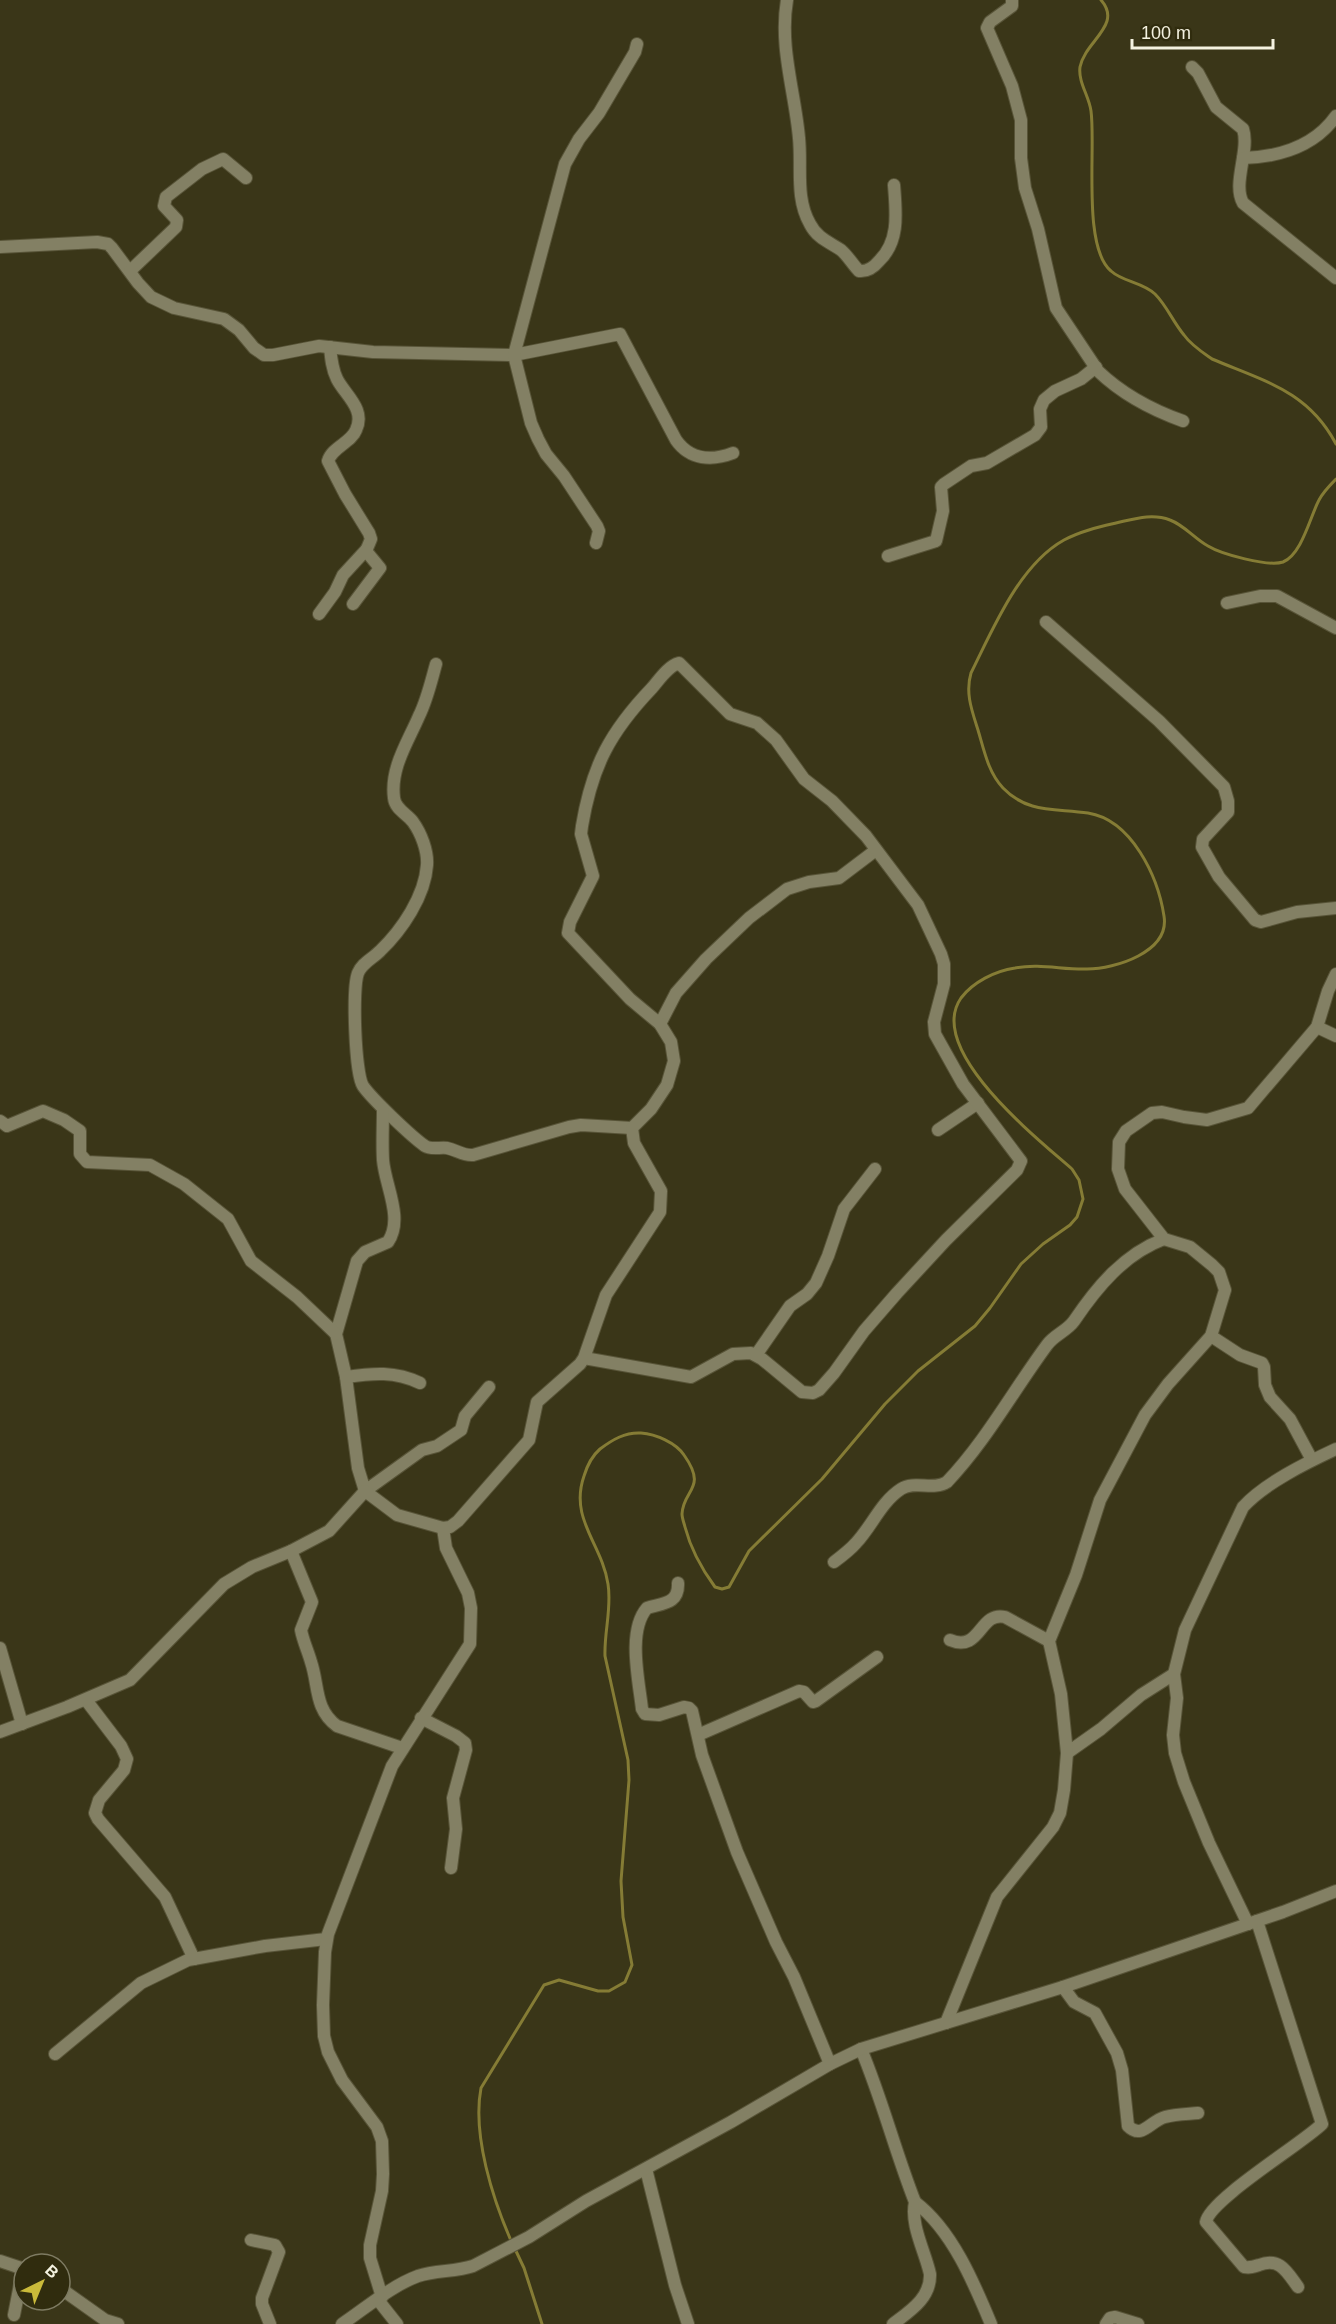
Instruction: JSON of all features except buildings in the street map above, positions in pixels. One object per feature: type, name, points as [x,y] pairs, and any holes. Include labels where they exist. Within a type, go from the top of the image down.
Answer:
[{"type":"street","points":[[788,0],[785,32],[786,56],[799,134],[803,210],[817,235],[841,250],[859,271],[864,272],[873,267],[886,255],[891,246],[895,234],[896,214],[894,185]]},
{"type":"street","points":[[1012,0],[1012,6],[990,22],[987,28],[1015,98],[1021,120],[1021,158],[1025,188],[1038,229],[1056,308],[1096,368],[1113,385],[1156,411],[1183,421]]},
{"type":"street","points":[[596,543],[599,531],[597,526],[564,476],[546,454],[535,431],[514,355],[565,164],[579,139],[599,113],[635,52],[636,44]]},
{"type":"street","points":[[1192,67],[1216,107],[1243,129],[1245,134],[1240,192],[1243,203],[1336,279]]},
{"type":"street","points":[[1243,158],[1267,157],[1292,150],[1320,134],[1336,116]]},
{"type":"street","points":[[130,271],[176,227],[177,220],[164,206],[166,197],[202,169],[223,159],[246,178]]},
{"type":"street","points":[[0,247],[103,243],[112,248],[145,291],[160,302],[174,308],[224,319],[239,330],[254,348],[264,355],[313,346],[373,352],[514,355],[620,334],[676,440],[683,449],[697,456],[711,459],[733,453]]},
{"type":"street","points":[[320,615],[343,575],[366,550],[371,539],[328,461],[331,454],[356,431],[358,418],[353,403],[336,377],[330,347]]},
{"type":"street","points":[[888,556],[936,541],[943,511],[941,487],[971,466],[987,463],[1035,435],[1041,427],[1040,409],[1044,400],[1055,391],[1081,379],[1096,368]]},
{"type":"street","points":[[353,604],[380,568],[366,550]]},
{"type":"street","points":[[1227,603],[1268,595],[1276,596],[1336,628]]},
{"type":"street","points":[[1046,622],[1159,721],[1224,787],[1228,812],[1203,839],[1202,847],[1219,877],[1255,920],[1261,922],[1297,912],[1336,908]]},
{"type":"street","points":[[436,664],[426,701],[401,755],[393,796],[396,806],[413,822],[426,852],[427,865],[421,892],[397,931],[380,951],[362,965],[356,977],[355,1020],[362,1085],[383,1109],[427,1148],[449,1148],[466,1156],[569,1127],[581,1125],[632,1128]]},
{"type":"street","points":[[584,1358],[691,1377],[733,1354],[742,1352],[756,1355],[804,1393],[813,1394],[834,1373],[879,1313],[946,1240],[1017,1170],[1021,1160],[954,1072],[935,1034],[935,1013],[944,984],[941,954],[918,905],[856,825],[832,801],[804,779],[776,740],[764,728],[757,723],[730,714],[683,666],[675,664],[628,713],[604,751],[594,773],[581,834],[592,876],[568,930],[569,936],[599,968],[630,999],[660,1023],[674,1050],[671,1074],[655,1103],[632,1128]]},
{"type":"street","points":[[660,1023],[670,1002],[688,979],[749,918],[787,889],[809,882],[839,878],[876,850]]},
{"type":"street","points":[[946,2023],[997,1897],[1058,1821],[1064,1790],[1066,1753],[1061,1694],[1049,1641],[1076,1575],[1106,1485],[1145,1415],[1168,1384],[1211,1336],[1224,1290],[1219,1272],[1190,1247],[1164,1239],[1125,1189],[1120,1180],[1118,1158],[1122,1136],[1152,1113],[1162,1112],[1184,1118],[1207,1120],[1248,1108],[1317,1027],[1336,974]]},
{"type":"street","points":[[1317,1027],[1336,1036]]},
{"type":"street","points":[[938,1130],[978,1103]]},
{"type":"street","points":[[383,1109],[383,1156],[395,1216],[394,1230],[388,1242],[365,1252],[357,1261],[336,1334],[346,1377],[358,1468],[365,1491],[397,1515],[442,1528],[450,1527],[458,1521],[526,1444],[537,1402],[571,1373],[584,1358],[606,1295],[660,1212],[662,1206],[659,1184],[634,1143],[632,1128]]},
{"type":"street","points":[[0,1121],[7,1126],[36,1112],[47,1112],[80,1131],[80,1154],[87,1162],[150,1165],[166,1173],[228,1219],[251,1261],[297,1297],[336,1334]]},
{"type":"street","points":[[756,1355],[790,1305],[807,1294],[816,1283],[844,1209],[875,1169]]},
{"type":"street","points":[[834,1562],[856,1544],[886,1503],[900,1490],[908,1485],[936,1486],[947,1482],[995,1422],[1049,1342],[1070,1327],[1096,1290],[1132,1255],[1164,1239]]},
{"type":"street","points":[[1211,1336],[1240,1355],[1262,1363],[1265,1385],[1270,1397],[1290,1419],[1312,1460]]},
{"type":"street","points":[[346,1377],[383,1373],[408,1377],[420,1383]]},
{"type":"street","points":[[0,1732],[119,1687],[138,1675],[224,1584],[252,1567],[291,1551],[329,1531],[365,1491],[422,1450],[437,1446],[461,1430],[465,1416],[489,1388]]},
{"type":"street","points":[[1298,2287],[1285,2269],[1278,2264],[1270,2262],[1250,2268],[1244,2267],[1206,2222],[1207,2215],[1216,2207],[1322,2124],[1252,1923],[1209,1843],[1179,1766],[1173,1735],[1177,1698],[1174,1674],[1185,1630],[1243,1507],[1257,1493],[1312,1460],[1336,1449]]},
{"type":"street","points":[[397,2324],[380,2299],[370,2258],[370,2245],[384,2174],[382,2141],[377,2127],[342,2080],[328,2052],[324,2036],[326,1939],[392,1766],[468,1648],[471,1634],[471,1608],[468,1593],[446,1548],[442,1528]]},
{"type":"street","points":[[291,1551],[312,1602],[301,1630],[312,1662],[317,1695],[322,1709],[330,1721],[337,1726],[402,1748]]},
{"type":"street","points":[[678,1583],[674,1599],[647,1608],[638,1625],[636,1644],[642,1709],[645,1714],[651,1716],[684,1707],[689,1708],[702,1755],[742,1863],[776,1942],[794,1977],[830,2064]]},
{"type":"street","points":[[950,1640],[958,1643],[969,1641],[989,1620],[999,1616],[1049,1641]]},
{"type":"street","points":[[0,1648],[22,1724]]},
{"type":"street","points":[[698,1735],[799,1691],[804,1692],[813,1702],[816,1701],[877,1657]]},
{"type":"street","points":[[1066,1753],[1101,1729],[1141,1695],[1174,1674]]},
{"type":"street","points":[[86,1700],[121,1746],[127,1759],[124,1770],[99,1800],[95,1813],[165,1897],[194,1959]]},
{"type":"street","points":[[421,1718],[465,1743],[466,1750],[453,1798],[456,1829],[451,1868]]},
{"type":"street","points":[[342,2324],[419,2276],[438,2271],[464,2269],[529,2237],[586,2201],[830,2064],[861,2049],[1063,1987],[1252,1923],[1336,1891]]},
{"type":"street","points":[[55,2054],[141,1983],[173,1966],[194,1959],[265,1946],[326,1939]]},
{"type":"street","points":[[1063,1987],[1074,2002],[1095,2013],[1117,2054],[1122,2070],[1128,2126],[1134,2132],[1139,2132],[1165,2117],[1198,2113]]},
{"type":"street","points":[[861,2049],[882,2100],[900,2163],[915,2202],[930,2215],[958,2255],[970,2275],[991,2324]]},
{"type":"street","points":[[646,2169],[675,2285],[688,2324]]},
{"type":"street","points":[[892,2324],[926,2295],[931,2282],[927,2260],[917,2230],[915,2202]]},
{"type":"street","points":[[251,2240],[275,2245],[279,2252],[262,2298],[270,2324]]},
{"type":"street","points":[[72,2297],[105,2320],[118,2324]]},
{"type":"street","points":[[1106,2324],[1110,2318],[1138,2324]]},
{"type":"waterway","points":[[1101,0],[1107,9],[1108,17],[1101,33],[1083,58],[1080,73],[1091,111],[1093,219],[1096,241],[1102,259],[1116,275],[1155,294],[1187,339],[1204,354],[1267,382],[1298,400],[1325,426],[1336,444]]},
{"type":"waterway","points":[[512,2243],[486,2167],[479,2126],[481,2088],[544,1985],[559,1980],[598,1991],[609,1991],[625,1982],[632,1965],[623,1917],[621,1881],[629,1780],[628,1760],[605,1656],[608,1584],[600,1556],[583,1519],[581,1505],[580,1491],[588,1465],[600,1449],[624,1435],[641,1433],[653,1435],[676,1447],[684,1455],[694,1475],[694,1482],[683,1506],[682,1514],[690,1543],[715,1587],[722,1589],[729,1587],[749,1551],[822,1479],[885,1404],[918,1371],[975,1326],[1021,1264],[1077,1217],[1083,1199],[1079,1180],[1072,1169],[1035,1137],[990,1092],[971,1067],[958,1042],[954,1019],[961,998],[966,992],[978,982],[1000,972],[1033,966],[1099,968],[1112,966],[1138,956],[1150,949],[1158,939],[1164,929],[1164,916],[1156,884],[1149,868],[1130,838],[1118,827],[1104,818],[1088,813],[1032,806],[1013,796],[998,782],[987,760],[972,709],[969,695],[971,673],[998,618],[1021,581],[1048,551],[1064,540],[1103,526],[1136,518],[1156,517],[1175,522],[1203,543],[1223,553],[1267,563],[1283,562],[1295,551],[1321,497],[1336,479]]},
{"type":"waterway","points":[[515,2249],[524,2268],[542,2324]]}]
